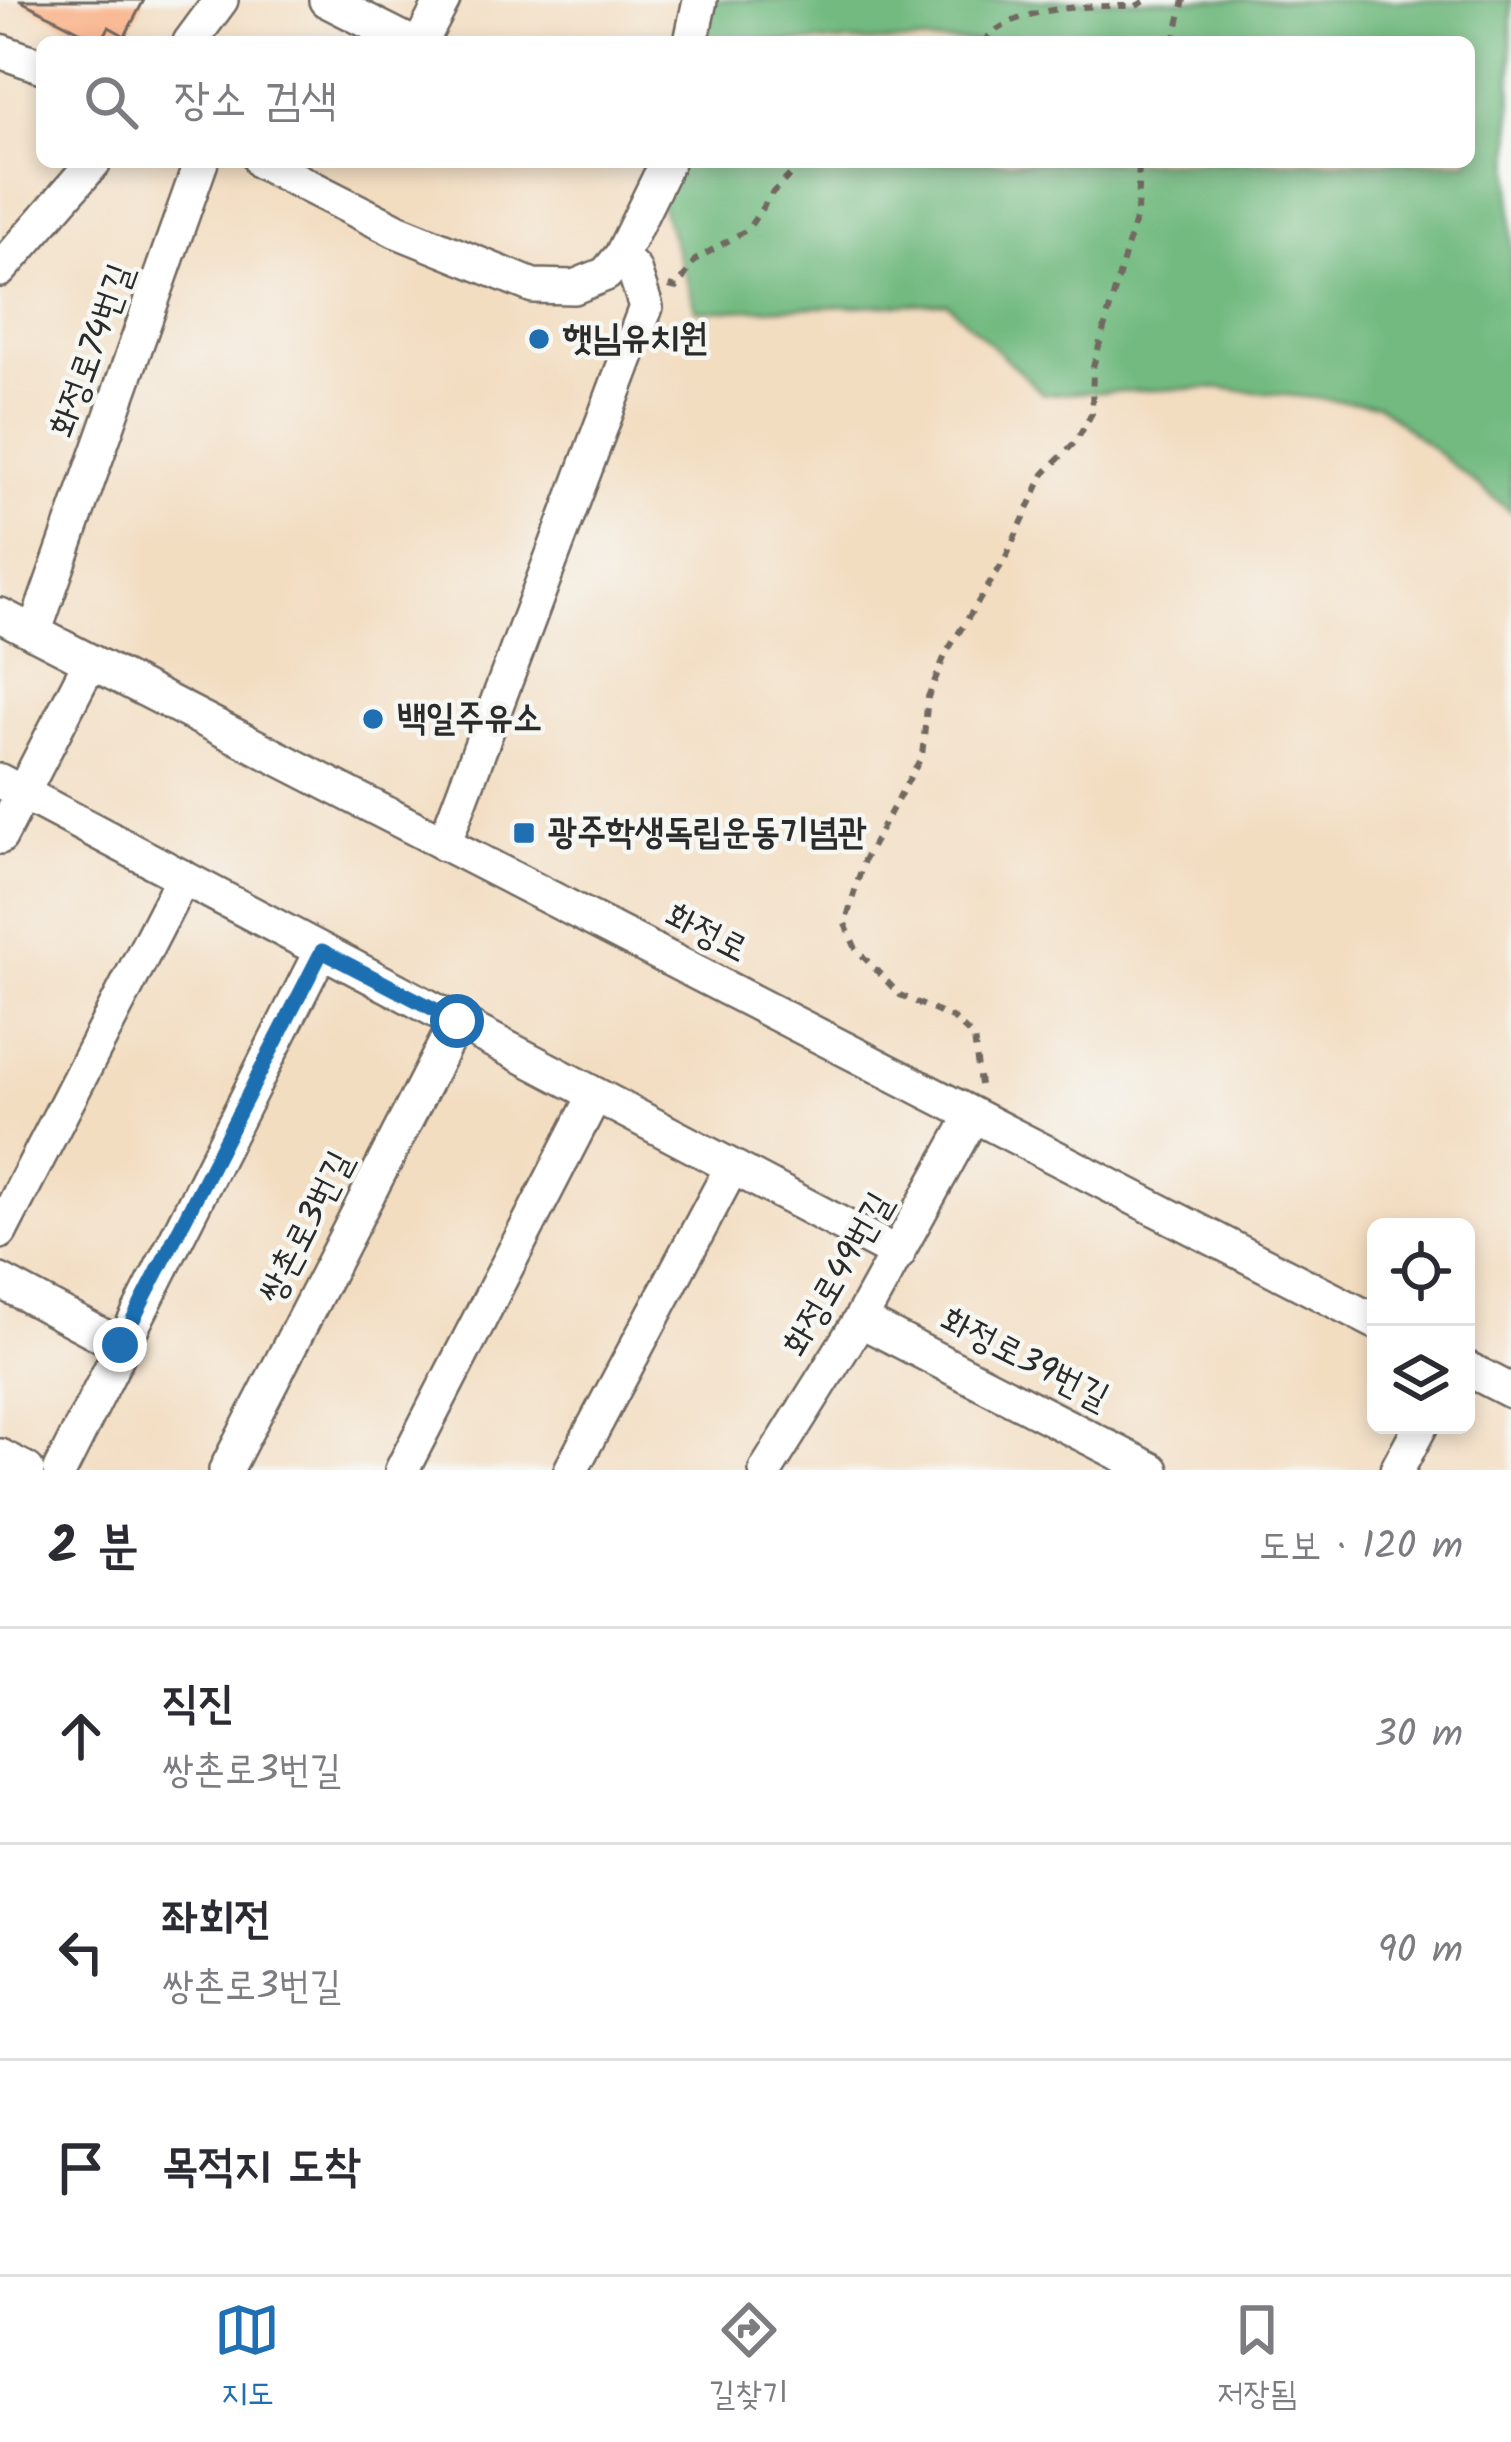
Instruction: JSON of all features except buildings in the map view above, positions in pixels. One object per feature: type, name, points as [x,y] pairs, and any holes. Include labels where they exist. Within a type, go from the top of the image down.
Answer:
[{"type":"street","points":[[194,36],[221,0]]},
{"type":"street","points":[[326,0],[397,36]]},
{"type":"street","points":[[425,36],[443,0]]},
{"type":"street","points":[[692,36],[700,0]]},
{"type":"street","points":[[0,51],[36,64]]},
{"type":"street","points":[[0,270],[89,168]]},
{"type":"street","name":"화정로74번길","points":[[34,633],[199,168]]},
{"type":"street","points":[[273,168],[397,231],[533,286],[574,287],[606,274],[621,256],[661,168]]},
{"type":"street","points":[[444,844],[646,307],[634,270],[621,256]]},
{"type":"street","name":"화정로","points":[[0,615],[1367,1317]]},
{"type":"street","points":[[0,837],[11,787],[90,662]]},
{"type":"street","points":[[11,787],[898,1254]]},
{"type":"street","points":[[0,1232],[183,877]]},
{"type":"street","points":[[60,1470],[322,951]]},
{"type":"street","name":"쌍촌로3번길","points":[[226,1470],[457,1021]]},
{"type":"street","points":[[417,1465],[596,1094]]},
{"type":"street","name":"화정로49번길","points":[[766,1470],[860,1320],[973,1115]]},
{"type":"street","points":[[572,1470],[732,1167]]},
{"type":"street","points":[[0,1281],[120,1345]]},
{"type":"street","name":"화정로39번길","points":[[860,1320],[1152,1470]]},
{"type":"street","points":[[1475,1373],[1511,1391]]},
{"type":"street","points":[[1397,1470],[1416,1434]]},
{"type":"street","points":[[0,1456],[26,1470]]},
{"type":"path","points":[[988,36],[998,25],[1033,16],[1136,6],[1147,0]]},
{"type":"path","points":[[1175,36],[1184,0]]},
{"type":"path","points":[[659,284],[677,288],[695,260],[748,230],[797,168]]},
{"type":"path","points":[[973,1115],[980,1084],[974,1038],[954,1019],[900,995],[856,949],[845,924],[864,860],[922,756],[928,697],[946,652],[1004,561],[1044,474],[1078,440],[1092,413],[1094,367],[1137,213],[1139,168]]},
{"type":"green space","points":[[700,0],[1511,0],[1511,512],[1378,405],[1218,388],[1043,394],[947,303],[697,311],[659,199],[666,168],[1475,168],[1475,36],[692,36]]},
{"type":"place","name":"햇님유치원","points":[[539,339]]},
{"type":"place","name":"백일주유소","points":[[373,719]]},
{"type":"place","name":"광주학생독립운동기념관","points":[[524,833]]},
{"type":"route","points":[[120,1345],[322,951],[457,1021]]}]
